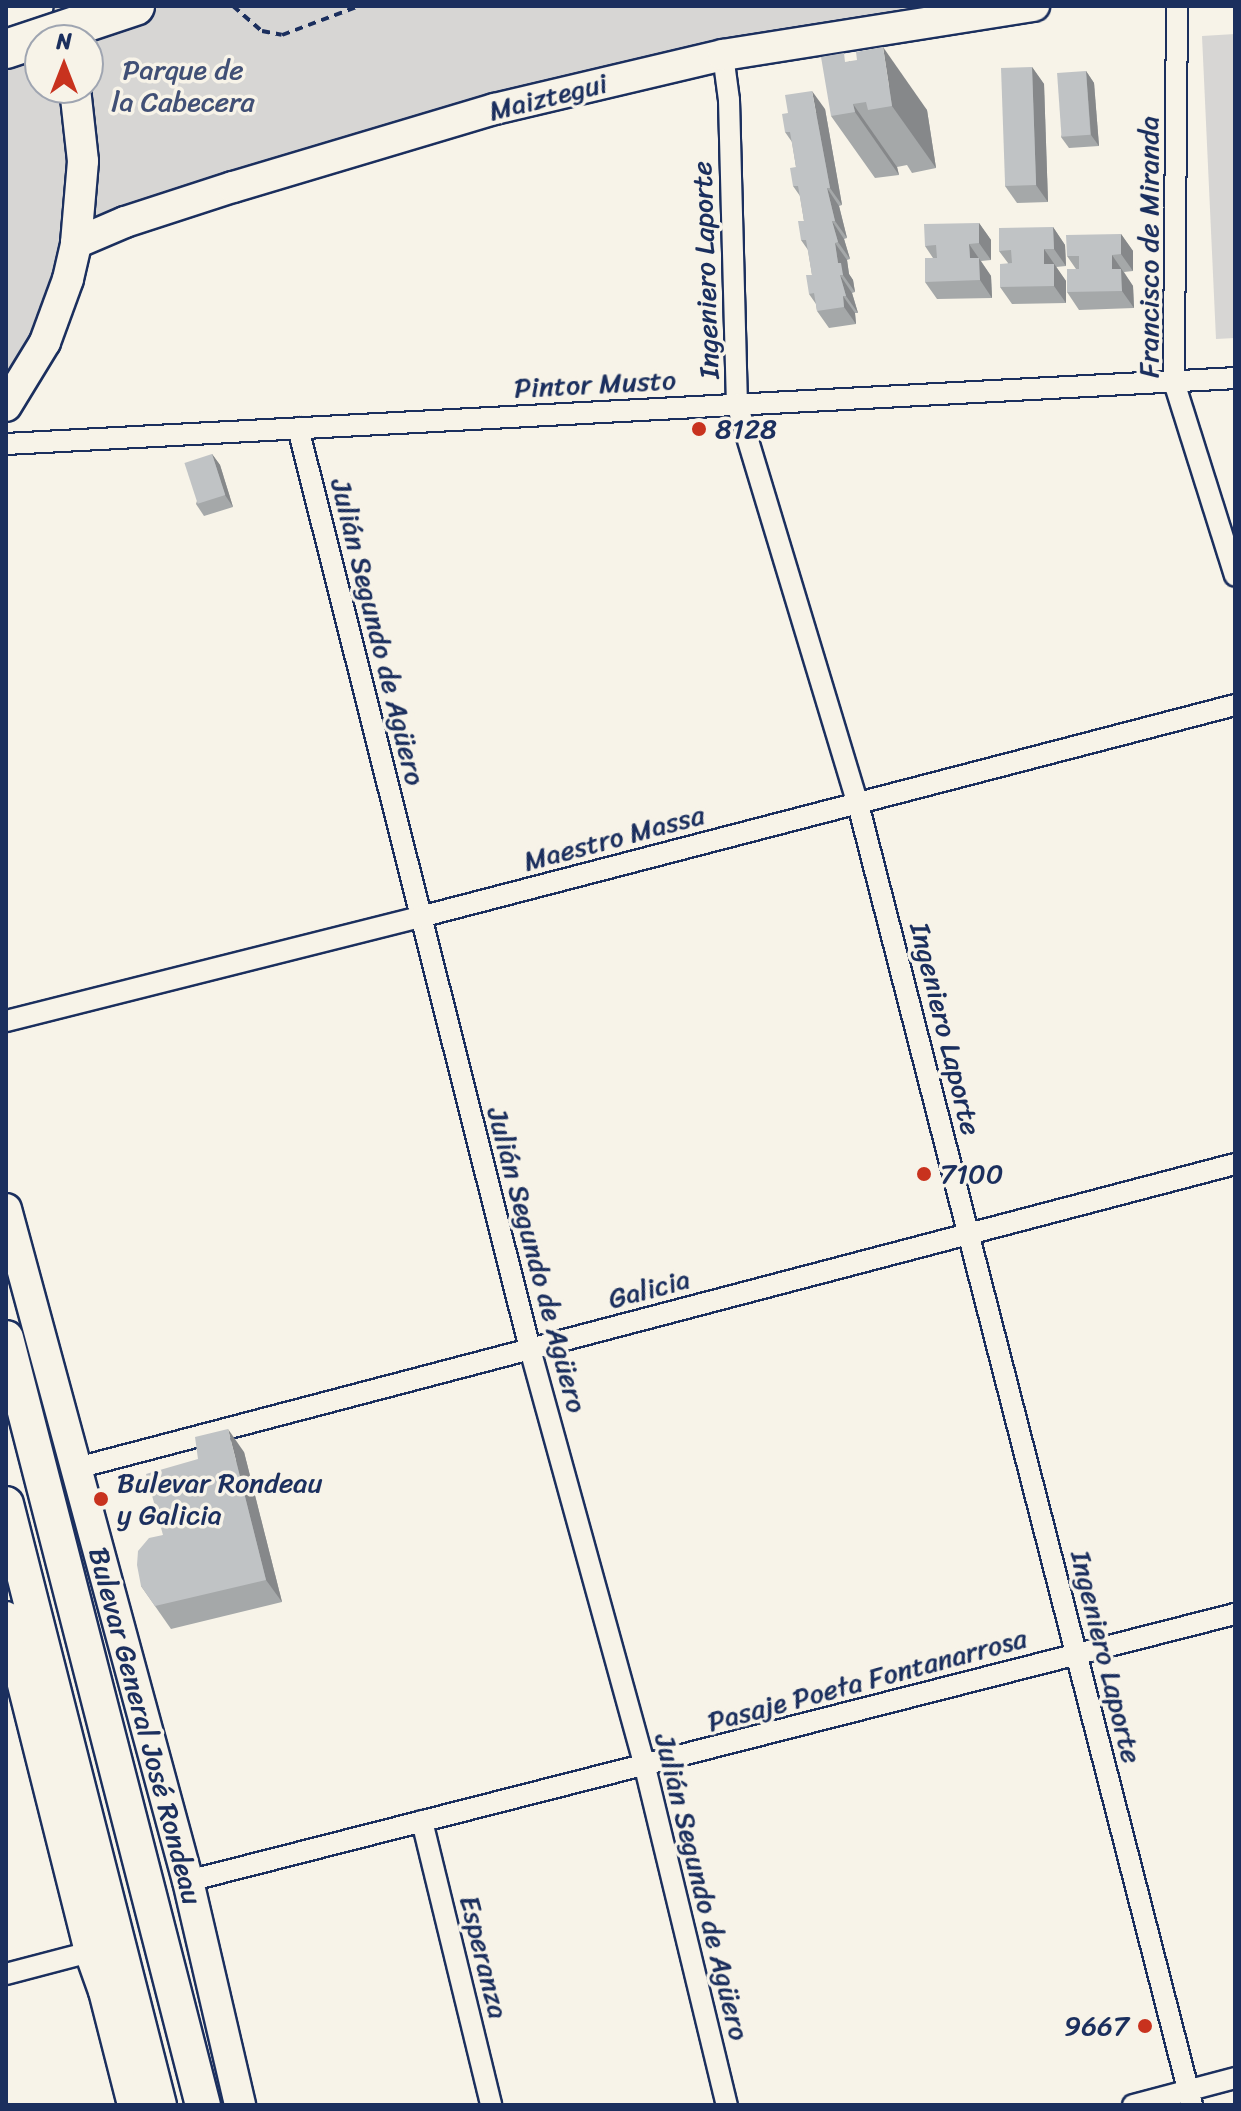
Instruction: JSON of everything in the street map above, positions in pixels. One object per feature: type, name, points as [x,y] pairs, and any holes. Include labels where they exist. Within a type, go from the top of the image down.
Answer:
[{"type":"highway","points":[[6,15],[34,6]]},
{"type":"highway","points":[[6,49],[135,6]]},
{"type":"main road","name":"Maiztegui","points":[[76,243],[125,222],[364,146],[495,109],[723,55],[1034,6]]},
{"type":"main road","points":[[6,406],[45,342],[68,279],[76,243],[83,161],[77,104]]},
{"type":"main road","name":"Bulevar General José Rondeau","points":[[6,1209],[188,1881],[240,2105]]},
{"type":"main road","name":"Bulevar General José Rondeau","points":[[6,1338],[203,2105]]},
{"type":"main road","points":[[6,1504],[159,2105]]},
{"type":"main road","points":[[6,1617],[15,1693],[104,1991],[133,2105]]},
{"type":"main road","points":[[93,1850],[104,1991]]},
{"type":"street","name":"Francisco de Miranda","points":[[1177,6],[1174,382],[1235,576]]},
{"type":"street","name":"Ingeniero Laporte","points":[[723,55],[729,100],[737,404],[858,804],[1190,2098]]},
{"type":"street","name":"Pintor Musto","points":[[6,444],[1235,378]]},
{"type":"street","name":"Julián Segundo de Agüero","points":[[298,428],[530,1349],[645,1767],[727,2105]]},
{"type":"street","name":"Maestro Massa","points":[[6,1021],[1235,705]]},
{"type":"street","name":"Galicia","points":[[77,1468],[1235,1164]]},
{"type":"street","name":"Pasaje Poeta Fontanarrosa","points":[[188,1881],[645,1767],[1235,1614]]},
{"type":"street","name":"Esperanza","points":[[422,1821],[491,2105]]},
{"type":"street","points":[[6,1974],[90,1952]]},
{"type":"street","points":[[1133,2105],[1190,2098],[1235,2078]]},
{"type":"path","points":[[233,6],[262,31],[282,35],[359,6]]},
{"type":"green space","name":"Parque de la Cabecera","points":[[6,6],[1034,6],[723,55],[76,244],[6,406]]},
{"type":"green space","points":[[1235,34],[1235,338],[1216,339],[1202,36]]},
{"type":"building","points":[[883,47],[892,106],[868,110],[866,102],[853,104],[855,112],[831,116],[821,57],[844,53],[845,62],[857,60],[856,52]]},
{"type":"building","points":[[1032,67],[1036,185],[1005,186],[1001,68]]},
{"type":"building","points":[[1086,71],[1090,135],[1062,137],[1057,73]]},
{"type":"building","points":[[812,91],[835,221],[832,221],[838,242],[835,243],[838,263],[841,263],[843,275],[840,275],[846,296],[843,296],[844,307],[817,311],[814,293],[809,294],[806,275],[812,275],[806,240],[801,240],[798,221],[804,221],[798,186],[793,186],[790,168],[796,167],[790,132],[785,132],[782,114],[788,113],[785,95]]},
{"type":"building","points":[[979,223],[979,243],[969,244],[970,258],[979,258],[980,280],[925,282],[925,258],[937,258],[936,245],[925,246],[924,224]]},
{"type":"building","points":[[1053,227],[1054,249],[1044,249],[1044,264],[1054,264],[1054,286],[1000,287],[1000,264],[1012,263],[1011,250],[999,251],[999,228]]},
{"type":"building","points":[[1121,234],[1121,254],[1112,255],[1112,269],[1121,269],[1122,291],[1067,292],[1067,269],[1079,269],[1079,256],[1067,256],[1066,235]]},
{"type":"building","points":[[212,454],[225,495],[198,504],[184,463]]},
{"type":"building","points":[[228,1429],[266,1580],[155,1606],[141,1586],[137,1565],[138,1551],[149,1538],[163,1535],[146,1474],[198,1459],[195,1437]]},
{"type":"place","name":"8128","points":[[699,429]]},
{"type":"place","name":"7100","points":[[924,1174]]},
{"type":"place","name":"Bulevar Rondeau y Galicia","points":[[101,1499]]},
{"type":"place","name":"9667","points":[[1145,2026]]}]
